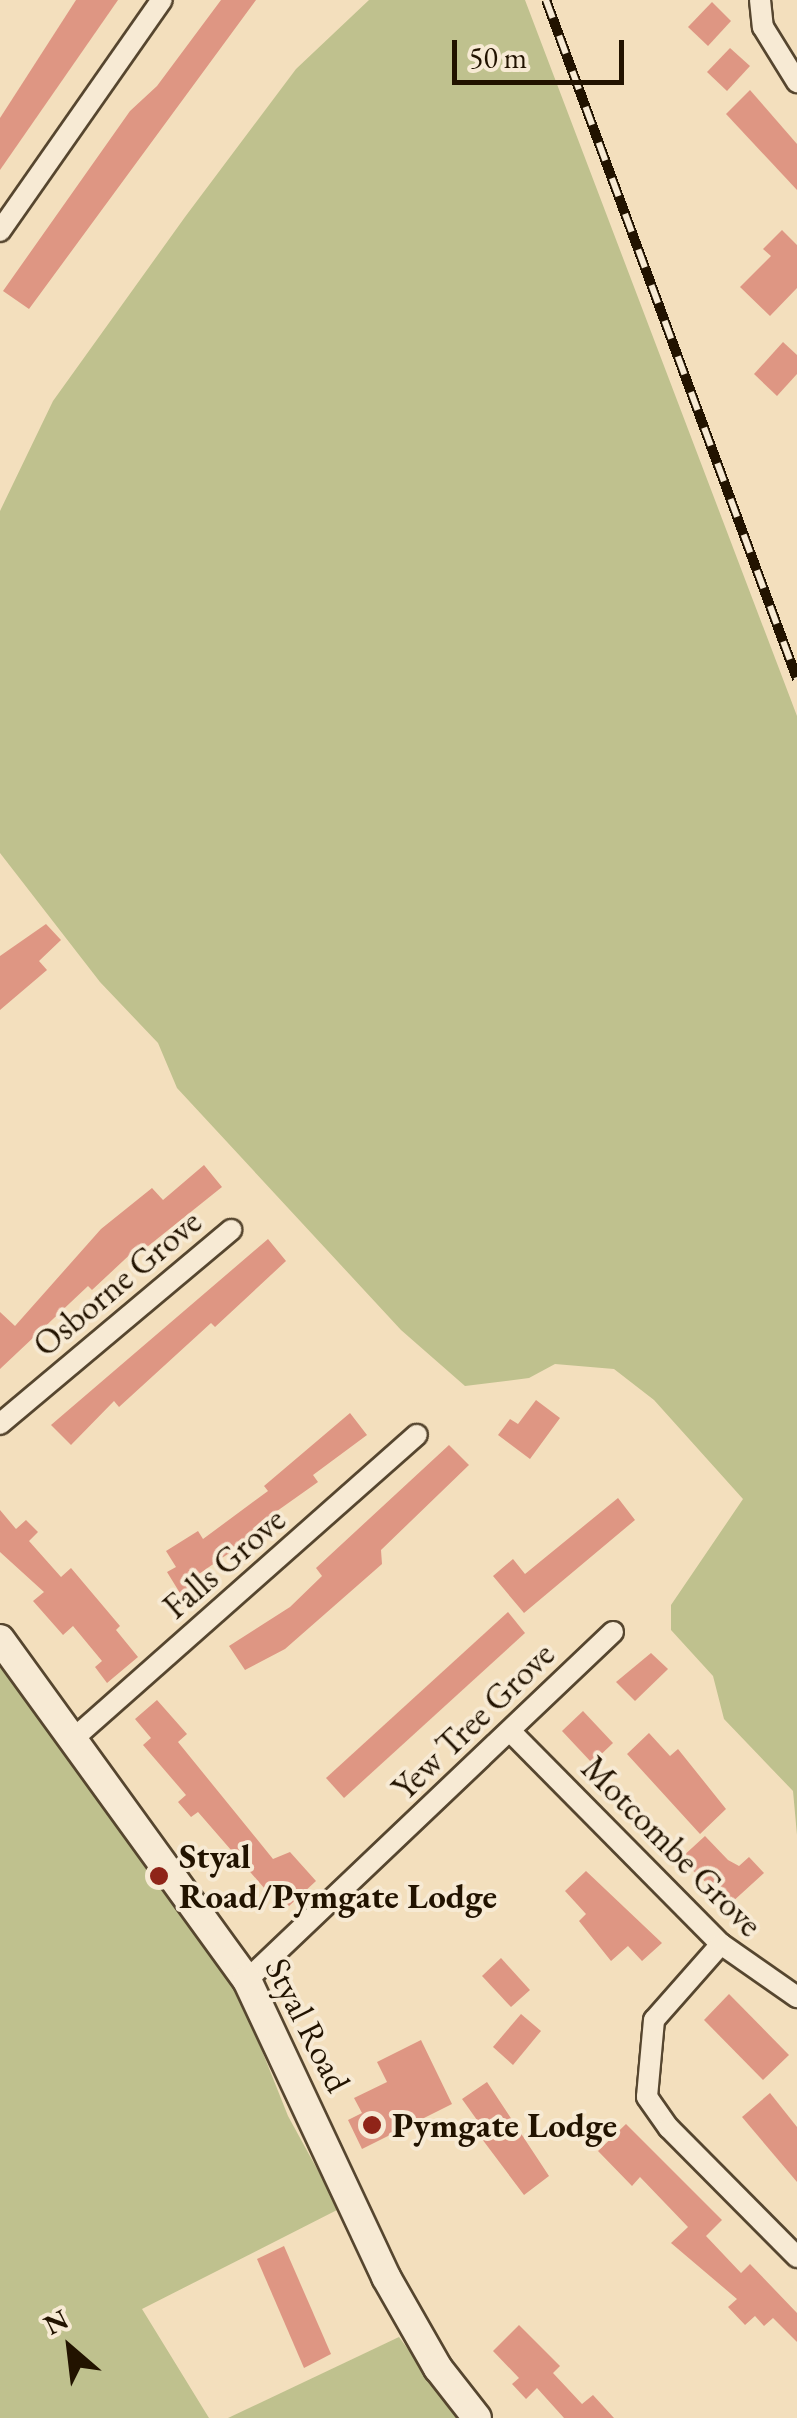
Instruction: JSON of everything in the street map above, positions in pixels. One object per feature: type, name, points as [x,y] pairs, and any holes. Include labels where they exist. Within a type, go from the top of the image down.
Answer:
[{"type":"main road","name":"Styal Road","points":[[0,1638],[247,1980],[386,2277],[438,2368],[477,2418]]},
{"type":"street","points":[[0,230],[162,0]]},
{"type":"street","points":[[760,0],[763,27],[797,82]]},
{"type":"street","name":"Osborne Grove","points":[[0,1424],[230,1230]]},
{"type":"street","name":"Falls Grove","points":[[74,1739],[417,1435]]},
{"type":"street","name":"Yew Tree Grove","points":[[247,1980],[613,1632]]},
{"type":"street","name":"Motcombe Grove","points":[[510,1731],[722,1944],[797,1997]]},
{"type":"street","points":[[722,1944],[654,2020],[647,2097],[669,2128],[797,2256]]},
{"type":"green space","points":[[369,0],[525,0],[797,716],[797,1835],[793,1791],[724,1719],[713,1676],[671,1630],[671,1605],[743,1499],[654,1400],[614,1369],[555,1364],[529,1378],[465,1386],[401,1330],[177,1088],[158,1043],[100,982],[0,853],[0,511],[53,401],[185,217],[296,69]]},
{"type":"green space","points":[[0,1659],[237,1988],[288,2116],[339,2209],[142,2309],[209,2418],[0,2418]]},
{"type":"green space","points":[[399,2337],[459,2418],[228,2418]]},
{"type":"building","points":[[76,0],[118,0],[0,170],[0,118]]},
{"type":"building","points":[[221,0],[256,0],[29,309],[3,291],[130,111],[157,86]]},
{"type":"building","points":[[712,2],[731,21],[708,46],[688,27]]},
{"type":"building","points":[[730,48],[750,66],[727,91],[707,72]]},
{"type":"building","points":[[750,90],[797,144],[797,190],[726,114]]},
{"type":"building","points":[[782,230],[797,245],[797,288],[770,316],[740,287],[771,256],[763,249]]},
{"type":"building","points":[[783,342],[797,355],[797,374],[777,396],[754,374]]},
{"type":"building","points":[[46,924],[61,940],[39,961],[47,970],[0,1010],[0,956]]},
{"type":"building","points":[[204,1165],[222,1187],[142,1251],[138,1247],[92,1290],[88,1286],[0,1369],[0,1312],[15,1326],[101,1229],[152,1188],[163,1200]]},
{"type":"building","points":[[268,1239],[286,1261],[215,1327],[211,1323],[119,1407],[114,1401],[71,1445],[51,1425]]},
{"type":"building","points":[[536,1400],[560,1418],[530,1459],[498,1435],[510,1419],[518,1424]]},
{"type":"building","points":[[350,1413],[367,1435],[313,1475],[318,1482],[270,1516],[274,1522],[196,1576],[202,1586],[183,1598],[167,1572],[176,1567],[166,1551],[198,1531],[203,1539],[268,1491],[264,1486]]},
{"type":"building","points":[[449,1445],[469,1465],[381,1550],[382,1564],[285,1649],[245,1670],[229,1646],[290,1607],[322,1576],[316,1568]]},
{"type":"building","points":[[618,1498],[635,1520],[524,1613],[493,1576],[513,1559],[525,1574]]},
{"type":"building","points":[[0,1510],[16,1529],[26,1520],[38,1532],[29,1541],[61,1577],[71,1568],[120,1626],[116,1630],[138,1657],[107,1683],[95,1667],[102,1661],[73,1626],[63,1635],[33,1601],[44,1592],[0,1552]]},
{"type":"building","points":[[508,1612],[525,1633],[344,1798],[326,1778]]},
{"type":"building","points":[[651,1653],[668,1669],[635,1701],[616,1682]]},
{"type":"building","points":[[157,1700],[187,1734],[178,1742],[273,1859],[290,1852],[316,1881],[289,1906],[269,1885],[265,1889],[198,1812],[191,1817],[178,1802],[186,1795],[143,1745],[151,1738],[135,1719]]},
{"type":"building","points":[[583,1711],[613,1743],[592,1763],[562,1731]]},
{"type":"building","points":[[649,1733],[670,1756],[678,1749],[726,1809],[700,1834],[627,1754]]},
{"type":"building","points":[[705,1836],[728,1860],[739,1866],[749,1857],[764,1873],[730,1904],[680,1859]]},
{"type":"building","points":[[586,1871],[662,1943],[642,1961],[628,1946],[611,1961],[579,1921],[586,1914],[565,1891]]},
{"type":"building","points":[[501,1958],[530,1990],[511,2007],[482,1976]]},
{"type":"building","points":[[729,1994],[789,2055],[763,2080],[704,2020]]},
{"type":"building","points":[[521,2014],[541,2031],[513,2065],[493,2047]]},
{"type":"building","points":[[421,2040],[452,2104],[362,2149],[348,2120],[362,2113],[354,2098],[387,2082],[377,2062]]},
{"type":"building","points":[[487,2082],[549,2176],[524,2195],[476,2131],[482,2127],[462,2099]]},
{"type":"building","points":[[770,2093],[797,2127],[797,2182],[742,2117]]},
{"type":"building","points":[[626,2124],[722,2220],[706,2236],[741,2273],[750,2264],[797,2313],[797,2342],[773,2318],[764,2326],[755,2316],[745,2325],[728,2307],[737,2299],[671,2243],[688,2227],[640,2177],[632,2186],[598,2151]]},
{"type":"building","points":[[284,2246],[331,2354],[304,2368],[257,2259]]},
{"type":"building","points":[[519,2325],[560,2366],[553,2373],[582,2404],[593,2395],[614,2418],[564,2418],[537,2388],[526,2399],[512,2384],[519,2378],[493,2351]]},
{"type":"railway","points":[[546,0],[797,679]]},
{"type":"place","name":"Styal Road/Pymgate Lodge","points":[[159,1876]]},
{"type":"place","name":"Pymgate Lodge","points":[[372,2125]]}]
